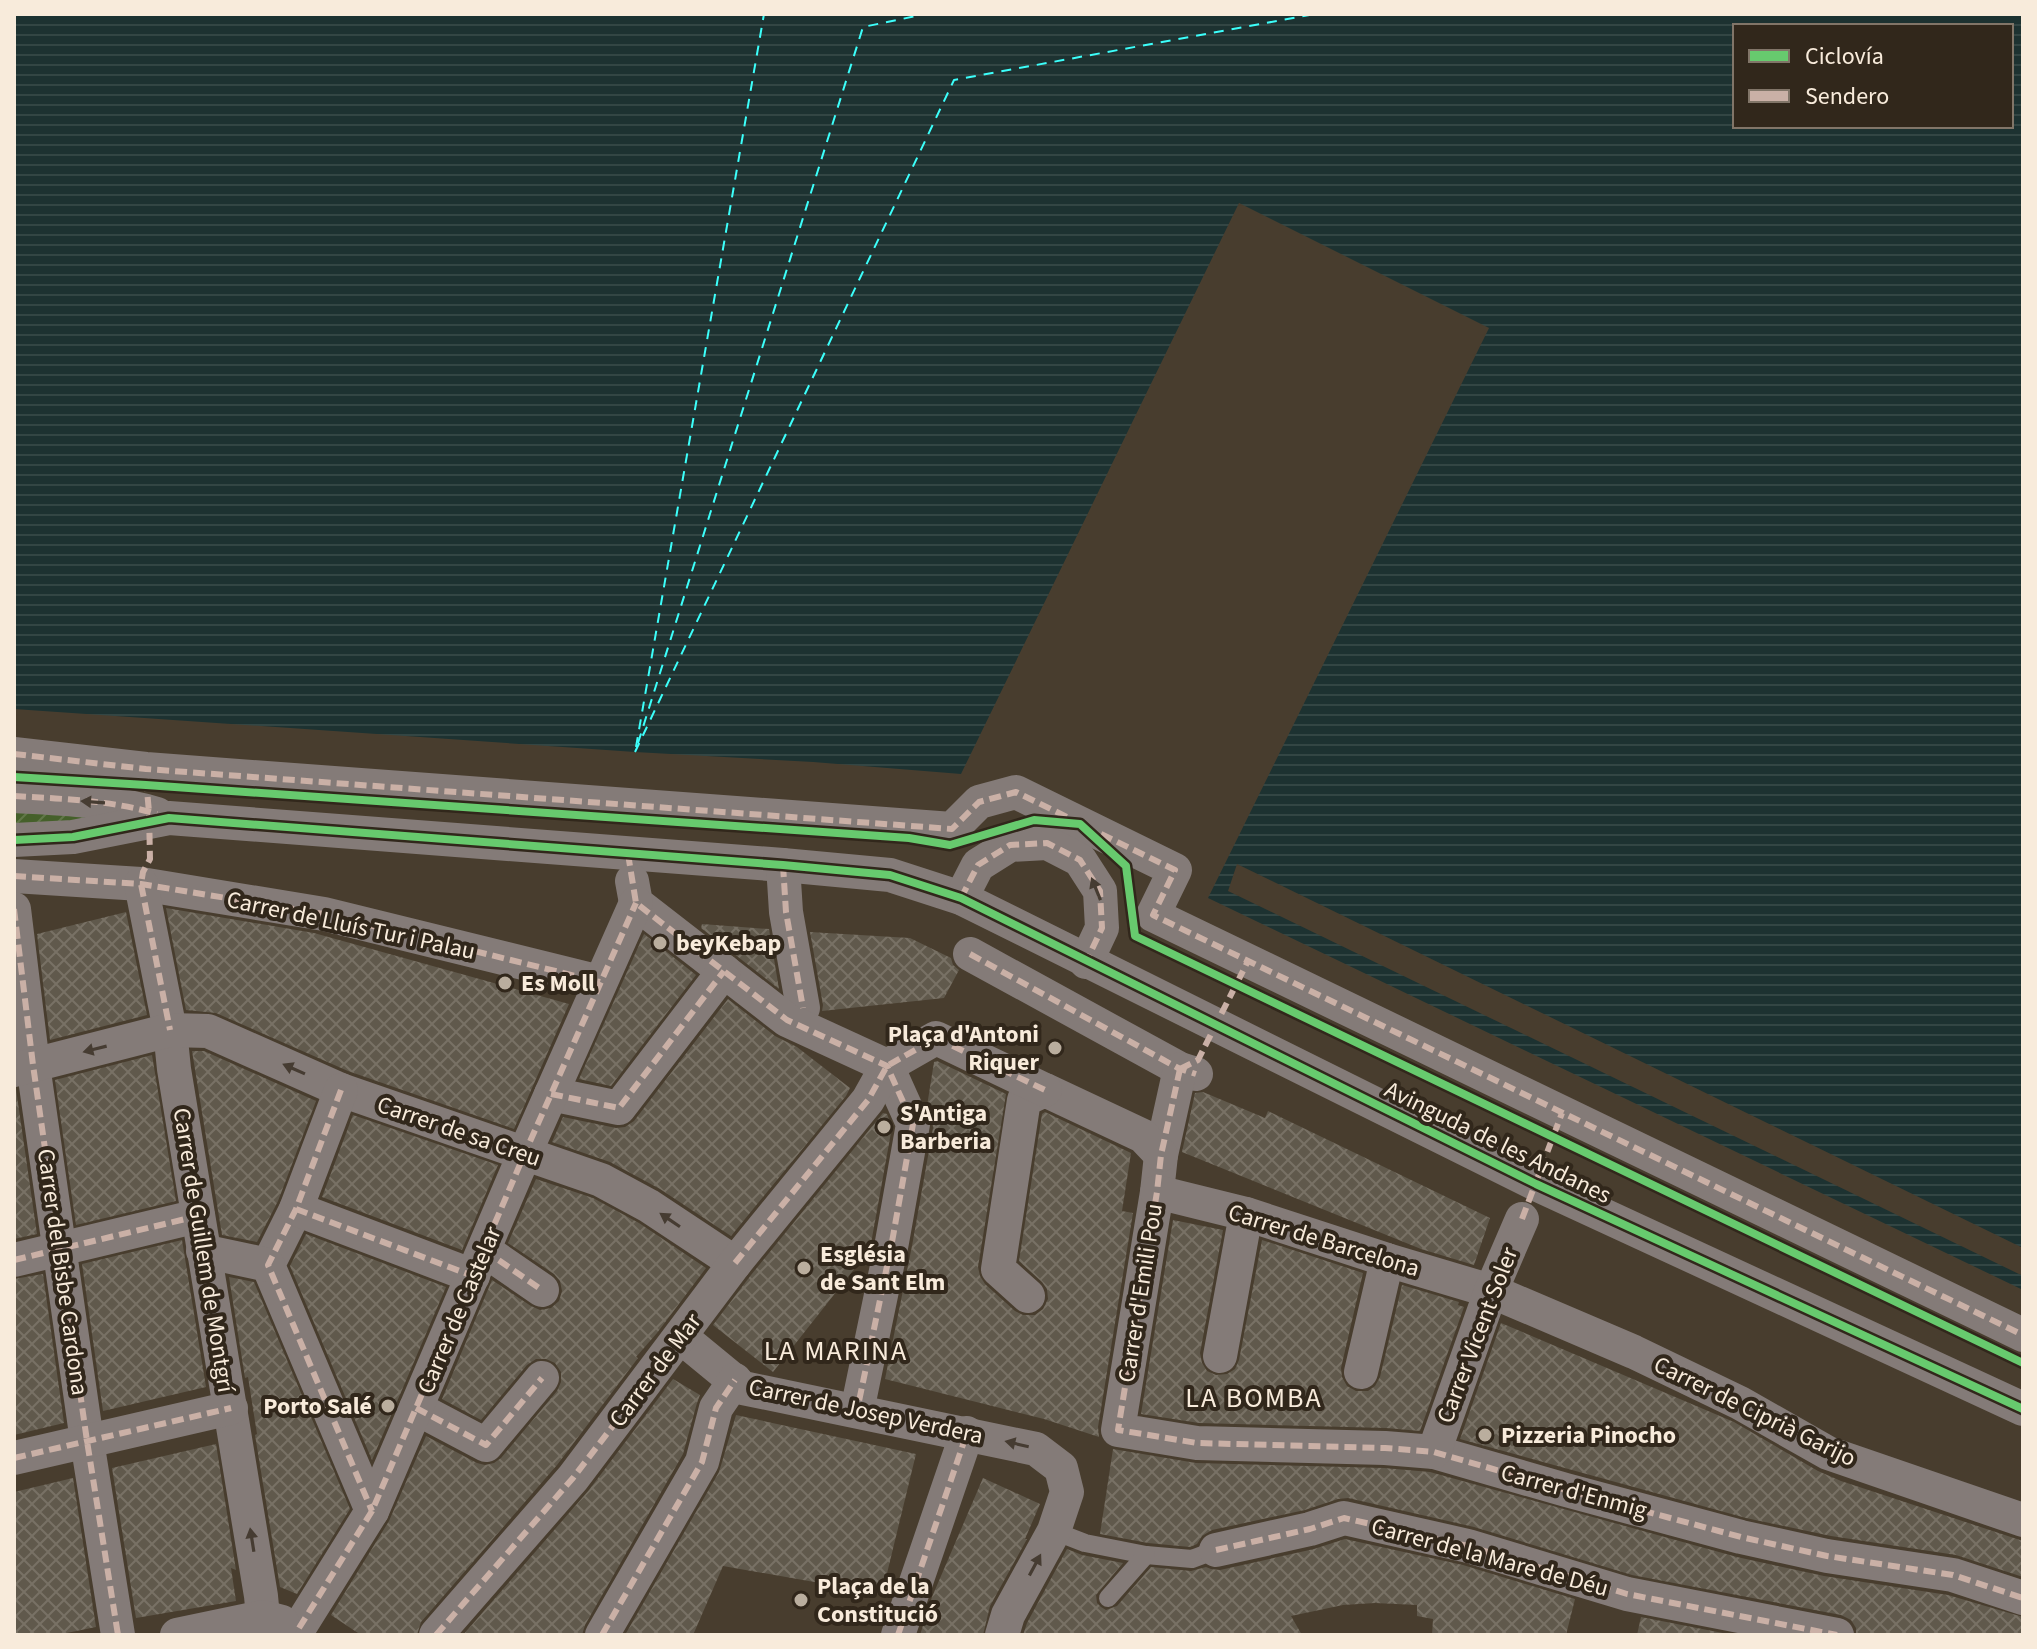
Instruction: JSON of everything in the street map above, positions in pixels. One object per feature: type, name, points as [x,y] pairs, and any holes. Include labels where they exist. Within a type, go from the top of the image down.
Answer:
[{"type":"street","points":[[14,754],[146,769],[952,829],[979,802],[1016,792],[1175,870],[1153,915],[2023,1335]]},
{"type":"street","points":[[14,796],[104,802],[169,818],[890,875],[961,898],[978,865],[1010,845],[1047,843],[1080,860],[1100,891],[1102,928],[1086,962]]},
{"type":"street","points":[[14,840],[73,837],[169,818]]},
{"type":"street","points":[[600,982],[636,903],[628,854]]},
{"type":"street","points":[[783,865],[795,1014]]},
{"type":"street","name":"Carrer de Lluís Tur i Palau","points":[[14,876],[141,884],[324,914],[600,982]]},
{"type":"street","name":"Carrer de Guillem de Montgrí","points":[[141,884],[170,1030],[263,1617]]},
{"type":"street","name":"Avinguda de les Andanes","points":[[961,898],[1550,1190],[2023,1409]]},
{"type":"street","points":[[636,903],[724,971],[887,1066],[913,1124],[857,1411]]},
{"type":"street","name":"Carrer del Bisbe Cardona","points":[[14,909],[24,1068],[60,1249],[118,1635]]},
{"type":"street","points":[[887,1066],[936,1038],[1034,1095],[1143,1136],[1161,1155],[1192,1068],[970,954]]},
{"type":"street","points":[[551,1094],[619,1108],[724,971]]},
{"type":"street","name":"Carrer de Castelar","points":[[308,1632],[372,1511],[600,982]]},
{"type":"street","name":"Carrer de sa Creu","points":[[24,1068],[170,1030],[208,1031],[341,1090],[601,1180],[649,1206],[735,1263]]},
{"type":"street","name":"Carrer de Mar","points":[[436,1635],[573,1478],[735,1263],[868,1100],[887,1066]]},
{"type":"street","points":[[341,1090],[296,1209],[268,1265],[372,1511]]},
{"type":"street","points":[[1028,1296],[998,1269],[1034,1095]]},
{"type":"street","name":"Carrer d'Emili Pou","points":[[1118,1430],[1161,1155]]},
{"type":"street","name":"Carrer de Barcelona","points":[[1157,1192],[1246,1214],[1491,1291]]},
{"type":"street","points":[[296,1209],[479,1263],[542,1290]]},
{"type":"street","points":[[1220,1356],[1246,1214]]},
{"type":"street","points":[[14,1260],[198,1216]]},
{"type":"street","name":"Carrer Vicent Soler","points":[[1434,1452],[1491,1291],[1522,1219]]},
{"type":"street","points":[[203,1251],[268,1265]]},
{"type":"street","points":[[1361,1372],[1387,1260]]},
{"type":"street","name":"Carrer de Ciprià Garijo","points":[[1491,1291],[1634,1352],[1740,1403],[1828,1453],[2023,1520]]},
{"type":"street","name":"Carrer de Josep Verdera","points":[[681,1337],[743,1388],[1036,1449],[1061,1468],[1067,1492],[1054,1531]]},
{"type":"street","points":[[416,1408],[486,1445],[542,1378]]},
{"type":"street","points":[[602,1635],[702,1462],[716,1408],[735,1380]]},
{"type":"street","points":[[14,1458],[231,1408]]},
{"type":"street","name":"Carrer d'Enmig","points":[[1118,1430],[1197,1443],[1434,1452],[1741,1537],[1827,1556],[1953,1575],[2023,1598]]},
{"type":"street","points":[[903,1620],[967,1433]]},
{"type":"street","name":"Carrer de la Mare de Déu","points":[[1216,1550],[1310,1529],[1344,1518],[1468,1546],[1627,1594],[1837,1635]]},
{"type":"street","points":[[1002,1635],[1008,1615],[1054,1531]]},
{"type":"street","points":[[177,1635],[263,1617],[308,1632]]},
{"type":"lane","name":"Carrer de la Mare de Déu","points":[[1054,1531],[1085,1543],[1146,1555],[1192,1559],[1216,1550]]},
{"type":"lane","points":[[1108,1598],[1146,1555]]},
{"type":"green space","points":[[14,811],[114,816],[84,825],[14,825]]},
{"type":"water","points":[[14,14],[2023,14],[2023,1290],[1208,898],[1489,328],[1239,203],[961,774],[14,709]]},
{"type":"pier","points":[[1237,864],[2023,1248],[2023,1276],[1228,891]]},
{"type":"building","points":[[166,908],[314,933],[569,1004],[514,1129],[348,1071],[216,1013],[186,1010]]},
{"type":"building","points":[[126,912],[147,1015],[50,1040],[37,934]]},
{"type":"building","points":[[702,924],[769,929],[779,989],[701,928]]},
{"type":"building","points":[[810,932],[910,938],[951,958],[959,970],[944,998],[822,1011]]},
{"type":"building","points":[[644,934],[696,975],[611,1086],[579,1079]]},
{"type":"building","points":[[728,999],[850,1088],[731,1236],[660,1189],[610,1162],[552,1142],[563,1117],[616,1128],[634,1121]]},
{"type":"building","points":[[192,1051],[204,1051],[316,1101],[278,1201],[257,1242],[222,1235]]},
{"type":"building","points":[[152,1055],[176,1201],[76,1225],[55,1080]]},
{"type":"building","points":[[934,1062],[1006,1094],[978,1267],[985,1284],[1023,1315],[1035,1315],[1043,1309],[1048,1299],[1042,1282],[1019,1261],[1042,1114],[1045,1112],[1131,1153],[1122,1211],[1133,1213],[1098,1427],[1099,1437],[1044,1419],[885,1379],[933,1128],[927,1106]]},
{"type":"building","points":[[14,1089],[37,1234],[14,1239]]},
{"type":"building","points":[[1203,1092],[1265,1118],[1268,1111],[1490,1218],[1474,1265],[1421,1249],[1182,1152],[1195,1093]]},
{"type":"building","name":"Església de Sant Elm","points":[[883,1113],[887,1114],[892,1127],[870,1249],[773,1372],[713,1325]]},
{"type":"building","points":[[353,1115],[498,1165],[462,1250],[322,1197]]},
{"type":"building","points":[[536,1179],[593,1198],[639,1223],[706,1268],[557,1465],[421,1622],[417,1635],[361,1635],[331,1615],[389,1521],[426,1436],[477,1463],[494,1463],[557,1391],[561,1382],[561,1372],[555,1363],[536,1359],[527,1365],[481,1420],[442,1399],[492,1280],[540,1310],[551,1308],[559,1301],[562,1291],[560,1281],[554,1274],[508,1243]]},
{"type":"building","points":[[1173,1220],[1223,1230],[1200,1353],[1207,1371],[1216,1375],[1235,1369],[1239,1360],[1262,1240],[1363,1273],[1341,1368],[1347,1386],[1356,1391],[1368,1391],[1380,1377],[1402,1285],[1459,1302],[1458,1305],[1464,1307],[1420,1431],[1199,1423],[1141,1414]]},
{"type":"building","points":[[306,1234],[446,1287],[372,1460],[290,1266]]},
{"type":"building","points":[[182,1240],[206,1387],[103,1411],[82,1264]]},
{"type":"building","points":[[43,1274],[64,1423],[14,1435],[14,1279]]},
{"type":"building","points":[[229,1277],[254,1282],[350,1509],[297,1594],[280,1587],[248,1377],[245,1378]]},
{"type":"building","points":[[1501,1323],[1734,1422],[1841,1481],[2023,1541],[2023,1577],[1956,1555],[1831,1536],[1746,1518],[1460,1439]]},
{"type":"building","points":[[673,1379],[700,1395],[683,1454],[582,1635],[463,1635],[589,1490]]},
{"type":"building","points":[[736,1415],[916,1454],[882,1594],[723,1566],[693,1635],[625,1635],[719,1472]]},
{"type":"building","points":[[216,1444],[236,1570],[231,1568],[236,1601],[136,1618],[112,1468]]},
{"type":"building","points":[[1113,1449],[1196,1463],[1430,1472],[1737,1557],[1824,1576],[1948,1595],[2023,1617],[2023,1635],[1856,1635],[1851,1620],[1841,1615],[1632,1575],[1474,1527],[1348,1498],[1212,1530],[1190,1547],[1100,1534]]},
{"type":"building","points":[[73,1478],[96,1627],[57,1635],[14,1635],[14,1492]]},
{"type":"building","points":[[983,1478],[1040,1504],[1027,1539],[990,1606],[983,1635],[920,1635],[932,1597]]},
{"type":"building","points":[[1345,1539],[1463,1565],[1575,1599],[1566,1635],[1432,1635],[1433,1619],[1417,1616],[1417,1605],[1375,1603],[1343,1605],[1291,1616],[1302,1635],[1023,1635],[1067,1549],[1123,1563],[1096,1595],[1097,1603],[1106,1610],[1117,1606],[1151,1567],[1220,1570]]},
{"type":"building","points":[[1641,1617],[1733,1635],[1637,1635]]},
{"type":"ferry route","points":[[636,747],[764,14]]},
{"type":"ferry route","points":[[638,743],[863,27],[926,14]]},
{"type":"ferry route","points":[[635,752],[954,80],[1315,14]]},
{"type":"marked path","points":[[14,754],[146,769],[952,829],[979,802],[1016,792],[1069,818]]},
{"type":"marked path","points":[[146,779],[150,859],[141,884],[170,1030]]},
{"type":"marked path","points":[[14,796],[104,803],[157,814]]},
{"type":"marked path","points":[[1101,834],[1175,870],[1153,915],[2023,1335]]},
{"type":"marked path","points":[[961,898],[978,865],[1010,845],[1047,843],[1080,860],[1100,891],[1102,928],[1086,962]]},
{"type":"marked path","points":[[628,854],[636,903],[787,1020],[887,1066],[913,1124],[857,1411]]},
{"type":"marked path","points":[[783,865],[786,912],[803,1008]]},
{"type":"marked path","points":[[14,876],[141,884],[324,914],[600,982]]},
{"type":"marked path","points":[[299,1628],[372,1511],[636,903]]},
{"type":"marked path","points":[[14,909],[33,1065],[118,1635]]},
{"type":"marked path","points":[[970,954],[1180,1069],[1196,1074]]},
{"type":"marked path","points":[[1180,1069],[1198,1060],[1248,961]]},
{"type":"marked path","points":[[551,1094],[619,1108],[724,971]]},
{"type":"marked path","points":[[735,1263],[868,1100],[887,1066],[936,1038],[1045,1090]]},
{"type":"marked path","points":[[1180,1069],[1161,1155],[1118,1430],[1197,1443],[1434,1452],[1741,1537],[1827,1556],[1953,1575],[2023,1598]]},
{"type":"marked path","points":[[341,1090],[296,1209],[268,1265],[372,1511]]},
{"type":"marked path","points":[[1522,1219],[1562,1113]]},
{"type":"marked path","points":[[296,1209],[473,1276]]},
{"type":"marked path","points":[[14,1260],[198,1216]]},
{"type":"marked path","points":[[484,1250],[542,1290]]},
{"type":"marked path","points":[[436,1635],[573,1478],[681,1337]]},
{"type":"marked path","points":[[416,1408],[486,1445],[542,1378]]},
{"type":"marked path","points":[[602,1635],[702,1462],[716,1408],[735,1380]]},
{"type":"marked path","points":[[14,1458],[231,1408]]},
{"type":"marked path","points":[[898,1635],[967,1433]]},
{"type":"marked path","points":[[1216,1550],[1310,1529],[1344,1518],[1468,1546],[1627,1594],[1837,1635]]},
{"type":"cycle path","points":[[14,777],[909,838],[950,845],[1034,820],[1080,824],[1126,866],[1135,936],[2023,1363]]},
{"type":"cycle path","points":[[14,840],[73,837],[169,818],[890,875],[961,898],[1536,1184],[2023,1409]]},
{"type":"place","name":"beyKebap","points":[[660,943]]},
{"type":"place","name":"Es Moll","points":[[505,983]]},
{"type":"place","name":"Plaça d'Antoni Riquer","points":[[1055,1048]]},
{"type":"place","name":"S'Antiga Barberia","points":[[884,1127]]},
{"type":"place","name":"Església de Sant Elm","points":[[804,1268]]},
{"type":"place","name":"Porto Salé","points":[[388,1406]]},
{"type":"place","name":"Pizzeria Pinocho","points":[[1485,1435]]},
{"type":"place","name":"Plaça de la Constitució","points":[[801,1600]]},
{"type":"district","name":"LA MARINA","points":[[836,1350]]},
{"type":"district","name":"LA BOMBA","points":[[1254,1397]]}]
